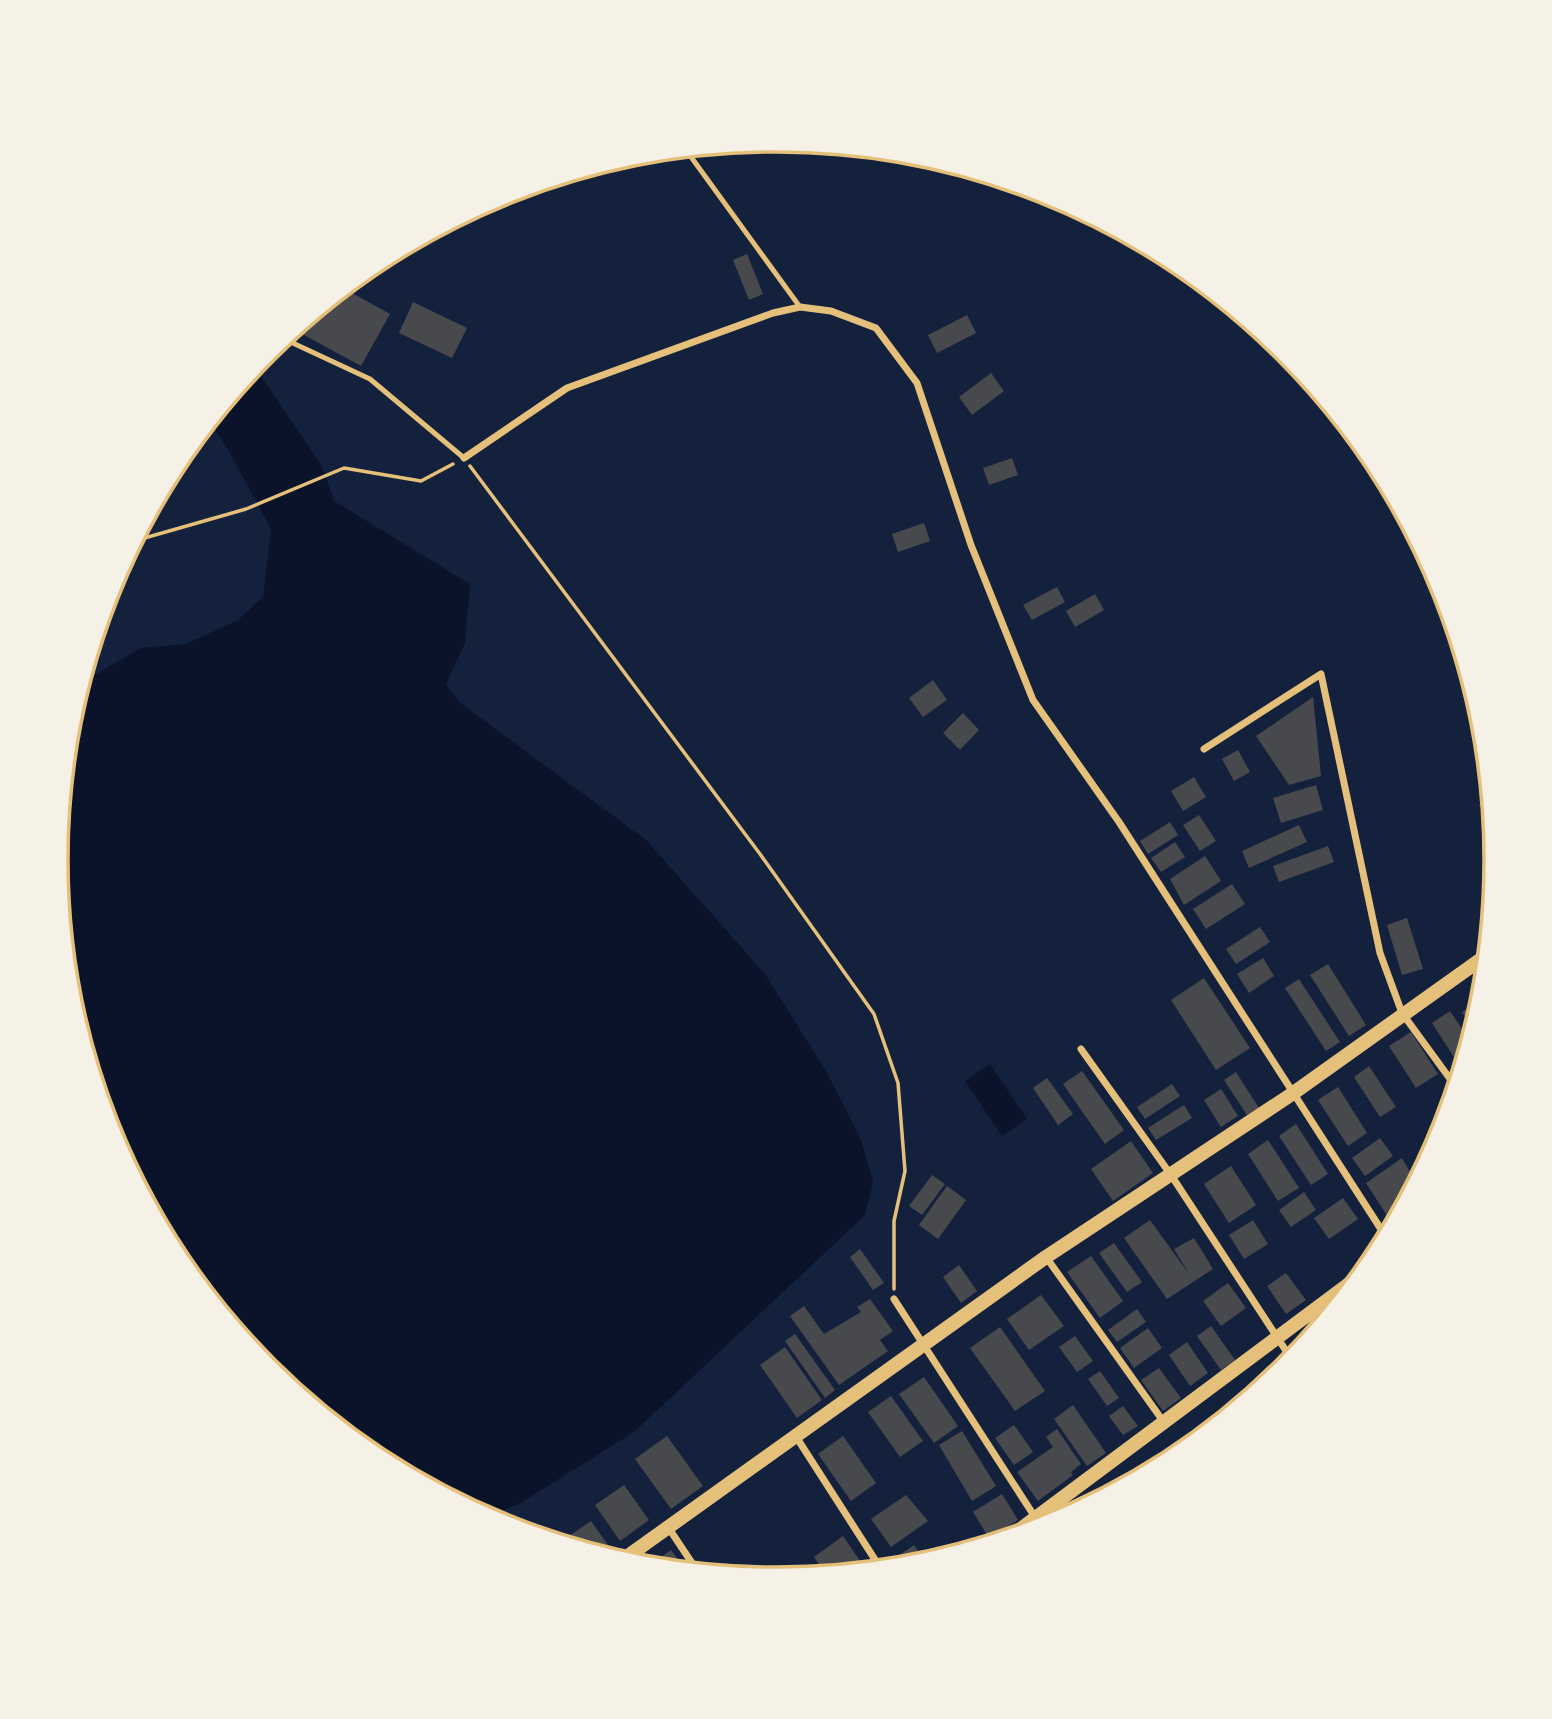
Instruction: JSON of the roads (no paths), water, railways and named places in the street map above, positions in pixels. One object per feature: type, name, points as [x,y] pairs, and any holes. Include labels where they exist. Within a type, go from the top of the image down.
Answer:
[{"type":"main road","points":[[632,1553],[1046,1257],[1292,1094],[1476,962]]},
{"type":"main road","points":[[1054,1510],[1163,1422],[1331,1297]]},
{"type":"street","points":[[464,458],[566,388],[772,313],[800,307],[831,311],[876,328],[917,383],[971,545],[1033,700],[1119,822],[1380,1228]]},
{"type":"street","points":[[1205,749],[1321,674],[1380,953],[1402,1013],[1449,1077]]},
{"type":"street","points":[[1081,1049],[1171,1175],[1286,1350]]},
{"type":"street","points":[[1046,1257],[1163,1422]]},
{"type":"street","points":[[894,1299],[1036,1517]]},
{"type":"street","points":[[794,1435],[875,1560]]},
{"type":"street","points":[[667,1526],[691,1562]]},
{"type":"lane","points":[[691,157],[800,307]]},
{"type":"lane","points":[[293,343],[370,379],[464,458]]},
{"type":"water","points":[[260,376],[322,466],[334,501],[470,584],[465,643],[446,684],[459,702],[646,840],[765,974],[825,1069],[860,1137],[873,1181],[865,1215],[634,1432],[519,1504],[501,1511],[422,1472],[345,1421],[309,1392],[244,1326],[188,1253],[141,1173],[122,1130],[92,1043],[74,952],[68,860],[74,767],[92,677],[140,648],[186,644],[238,620],[263,597],[271,529],[215,429]]},
{"type":"water","points":[[990,1064],[1027,1119],[1002,1136],[965,1081]]}]
